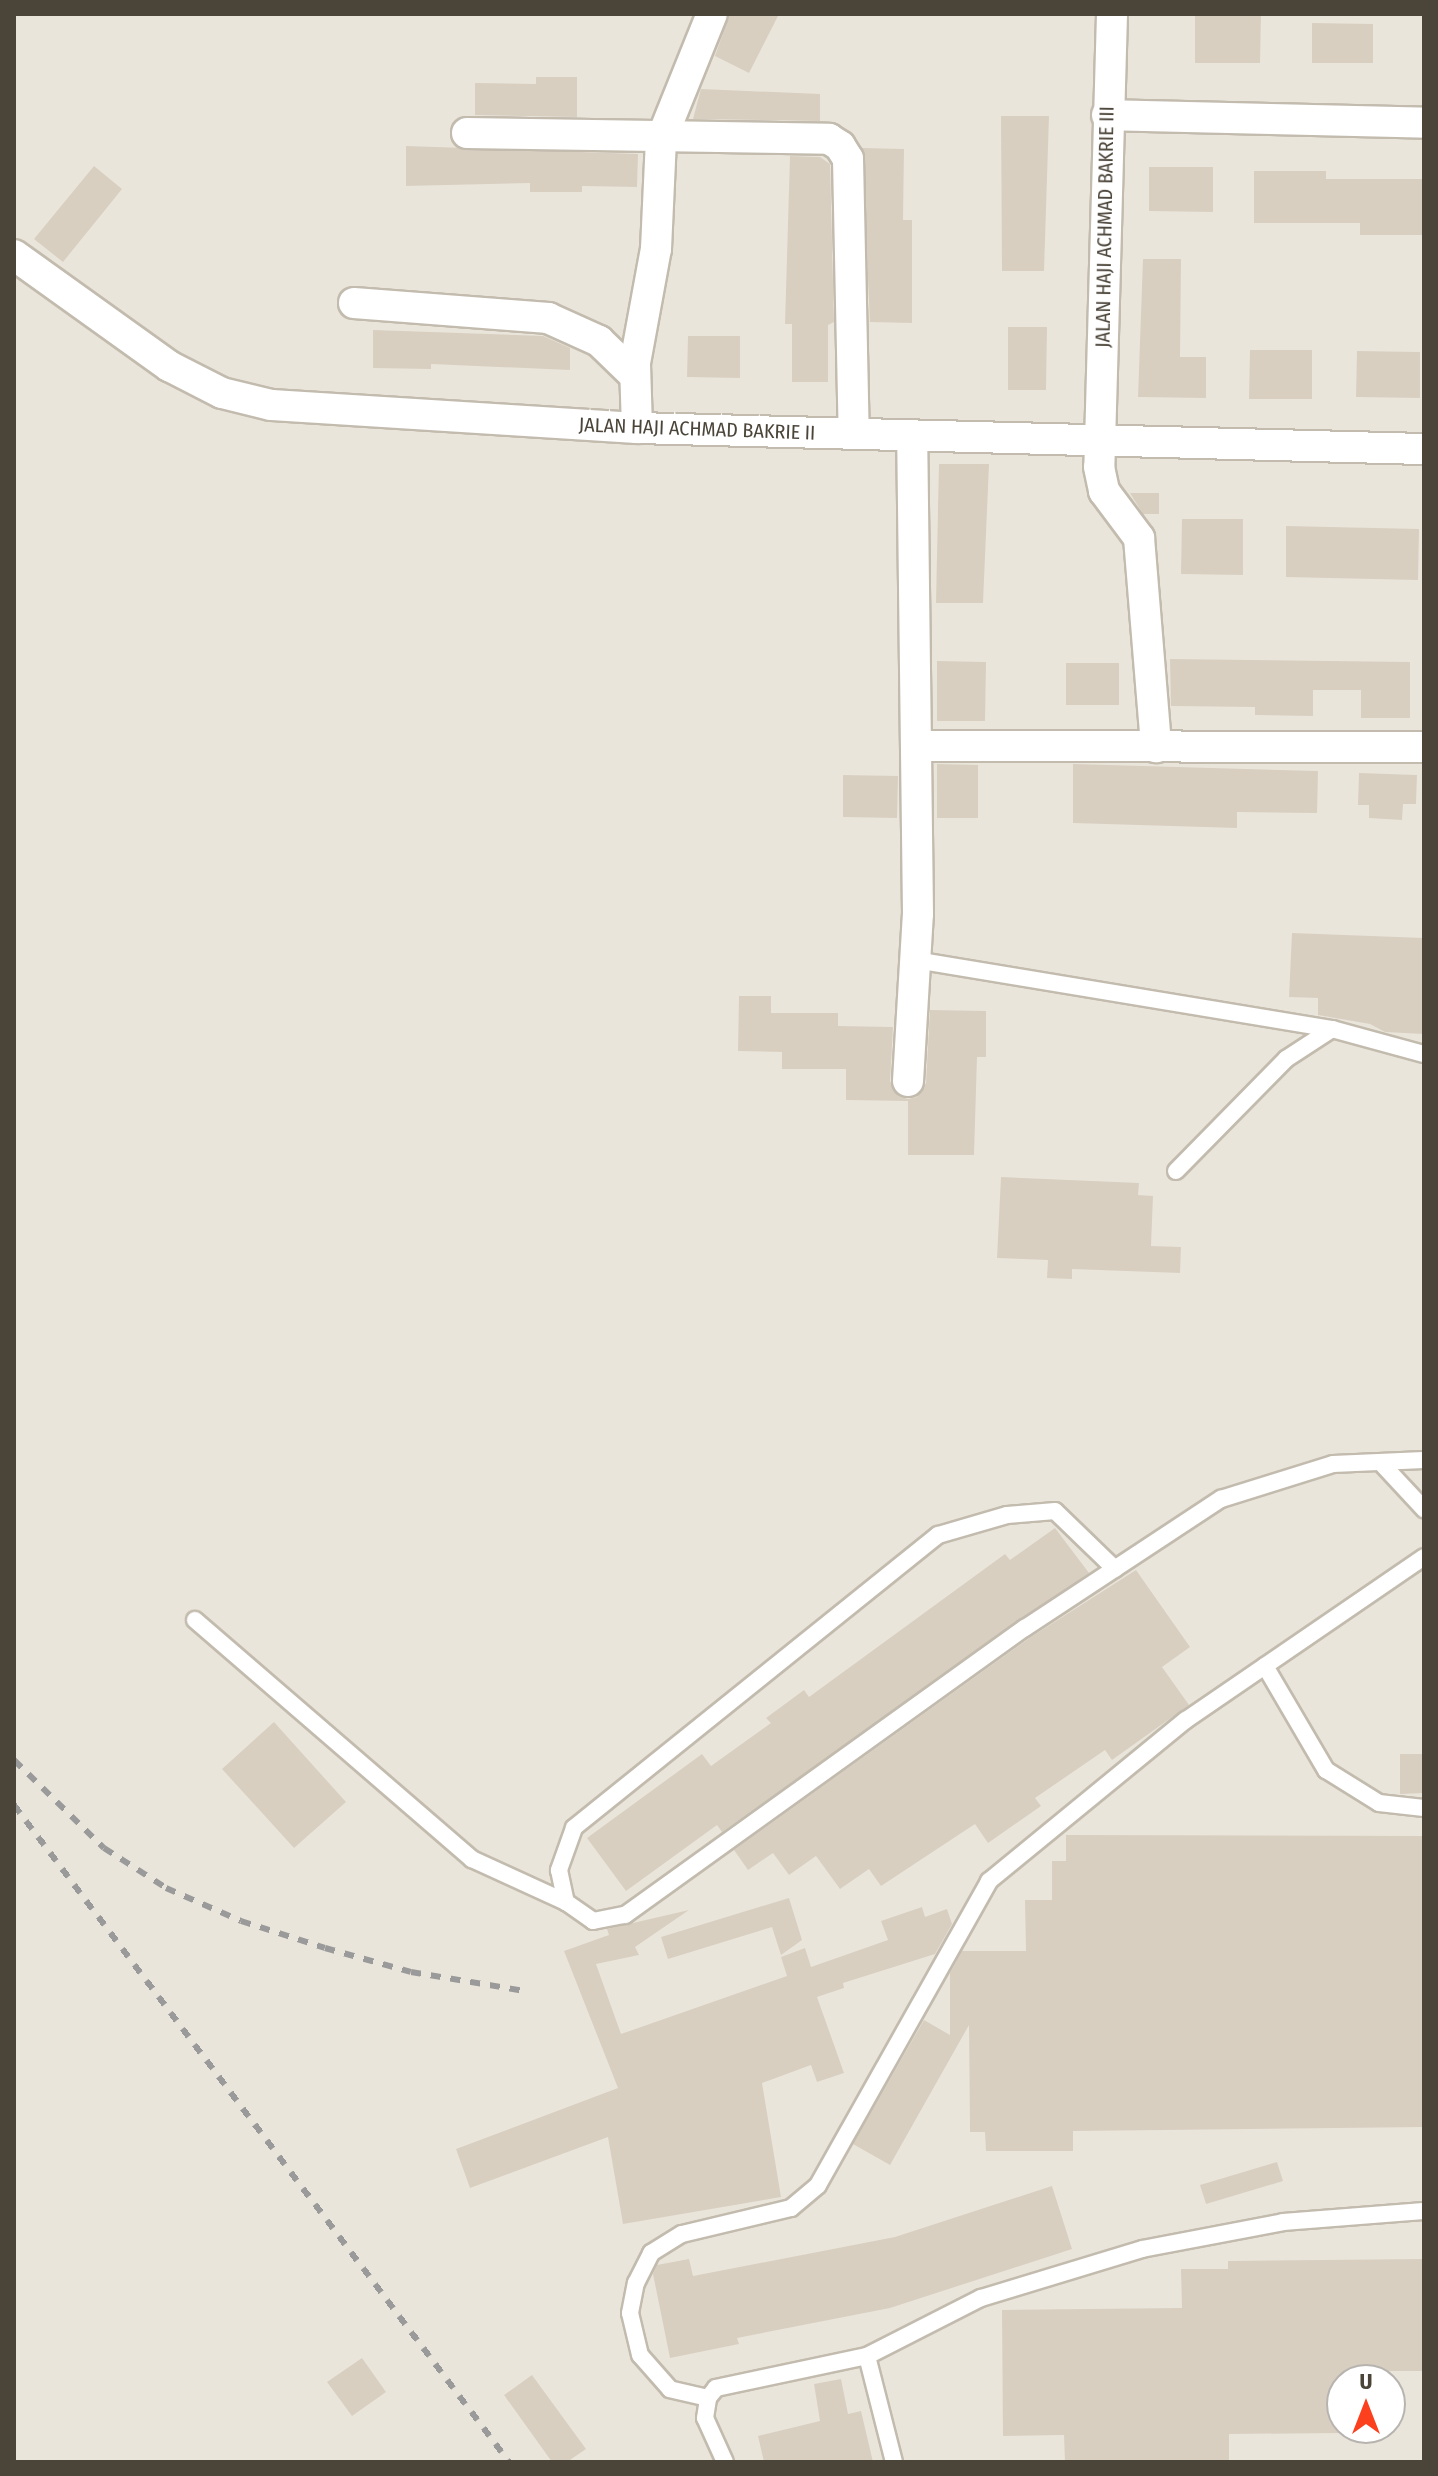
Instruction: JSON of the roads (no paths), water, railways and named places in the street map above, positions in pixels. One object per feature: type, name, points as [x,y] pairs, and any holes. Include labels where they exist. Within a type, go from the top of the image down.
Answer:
[{"type":"street","points":[[637,428],[635,376],[656,249],[661,140],[712,14]]},
{"type":"street","name":"JALAN HAJI ACHMAD BAKRIE III","points":[[1112,14],[1101,439],[1104,491],[1139,538],[1156,747]]},
{"type":"street","points":[[1107,115],[1424,123]]},
{"type":"street","points":[[467,133],[661,140],[829,139],[840,146],[848,159],[854,434]]},
{"type":"street","name":"JALAN HAJI ACHMAD BAKRIE II","points":[[14,255],[169,366],[245,400],[300,409],[637,428],[1424,449]]},
{"type":"street","points":[[354,303],[548,318],[599,341],[635,376]]},
{"type":"street","points":[[908,1081],[915,960],[912,437]]},
{"type":"street","points":[[916,746],[1424,747]]},
{"type":"lane","points":[[915,960],[1332,1029],[1424,1054]]},
{"type":"lane","points":[[1176,1171],[1286,1059],[1332,1029]]},
{"type":"lane","points":[[195,1620],[472,1859],[566,1902],[593,1921],[625,1915],[1115,1569],[1221,1499],[1333,1464],[1424,1460]]},
{"type":"lane","points":[[1382,1464],[1424,1509]]},
{"type":"lane","points":[[566,1902],[559,1870],[574,1828],[938,1535],[1007,1515],[1055,1511],[1115,1569]]},
{"type":"lane","points":[[708,2398],[670,2389],[640,2355],[630,2313],[636,2283],[651,2253],[682,2234],[791,2208],[818,2185],[989,1881],[1186,1720],[1424,1557]]},
{"type":"lane","points":[[1265,1666],[1326,1770],[1379,1803],[1424,1808]]},
{"type":"lane","points":[[725,2462],[705,2418],[708,2398],[728,2381],[867,2356],[981,2298],[1142,2249],[1283,2222],[1424,2211]]},
{"type":"lane","points":[[867,2356],[894,2462]]},
{"type":"railway","points":[[14,1760],[104,1848],[166,1888],[241,1921],[325,1948],[411,1972],[524,1991]]},
{"type":"railway","points":[[14,1805],[509,2462]]}]
